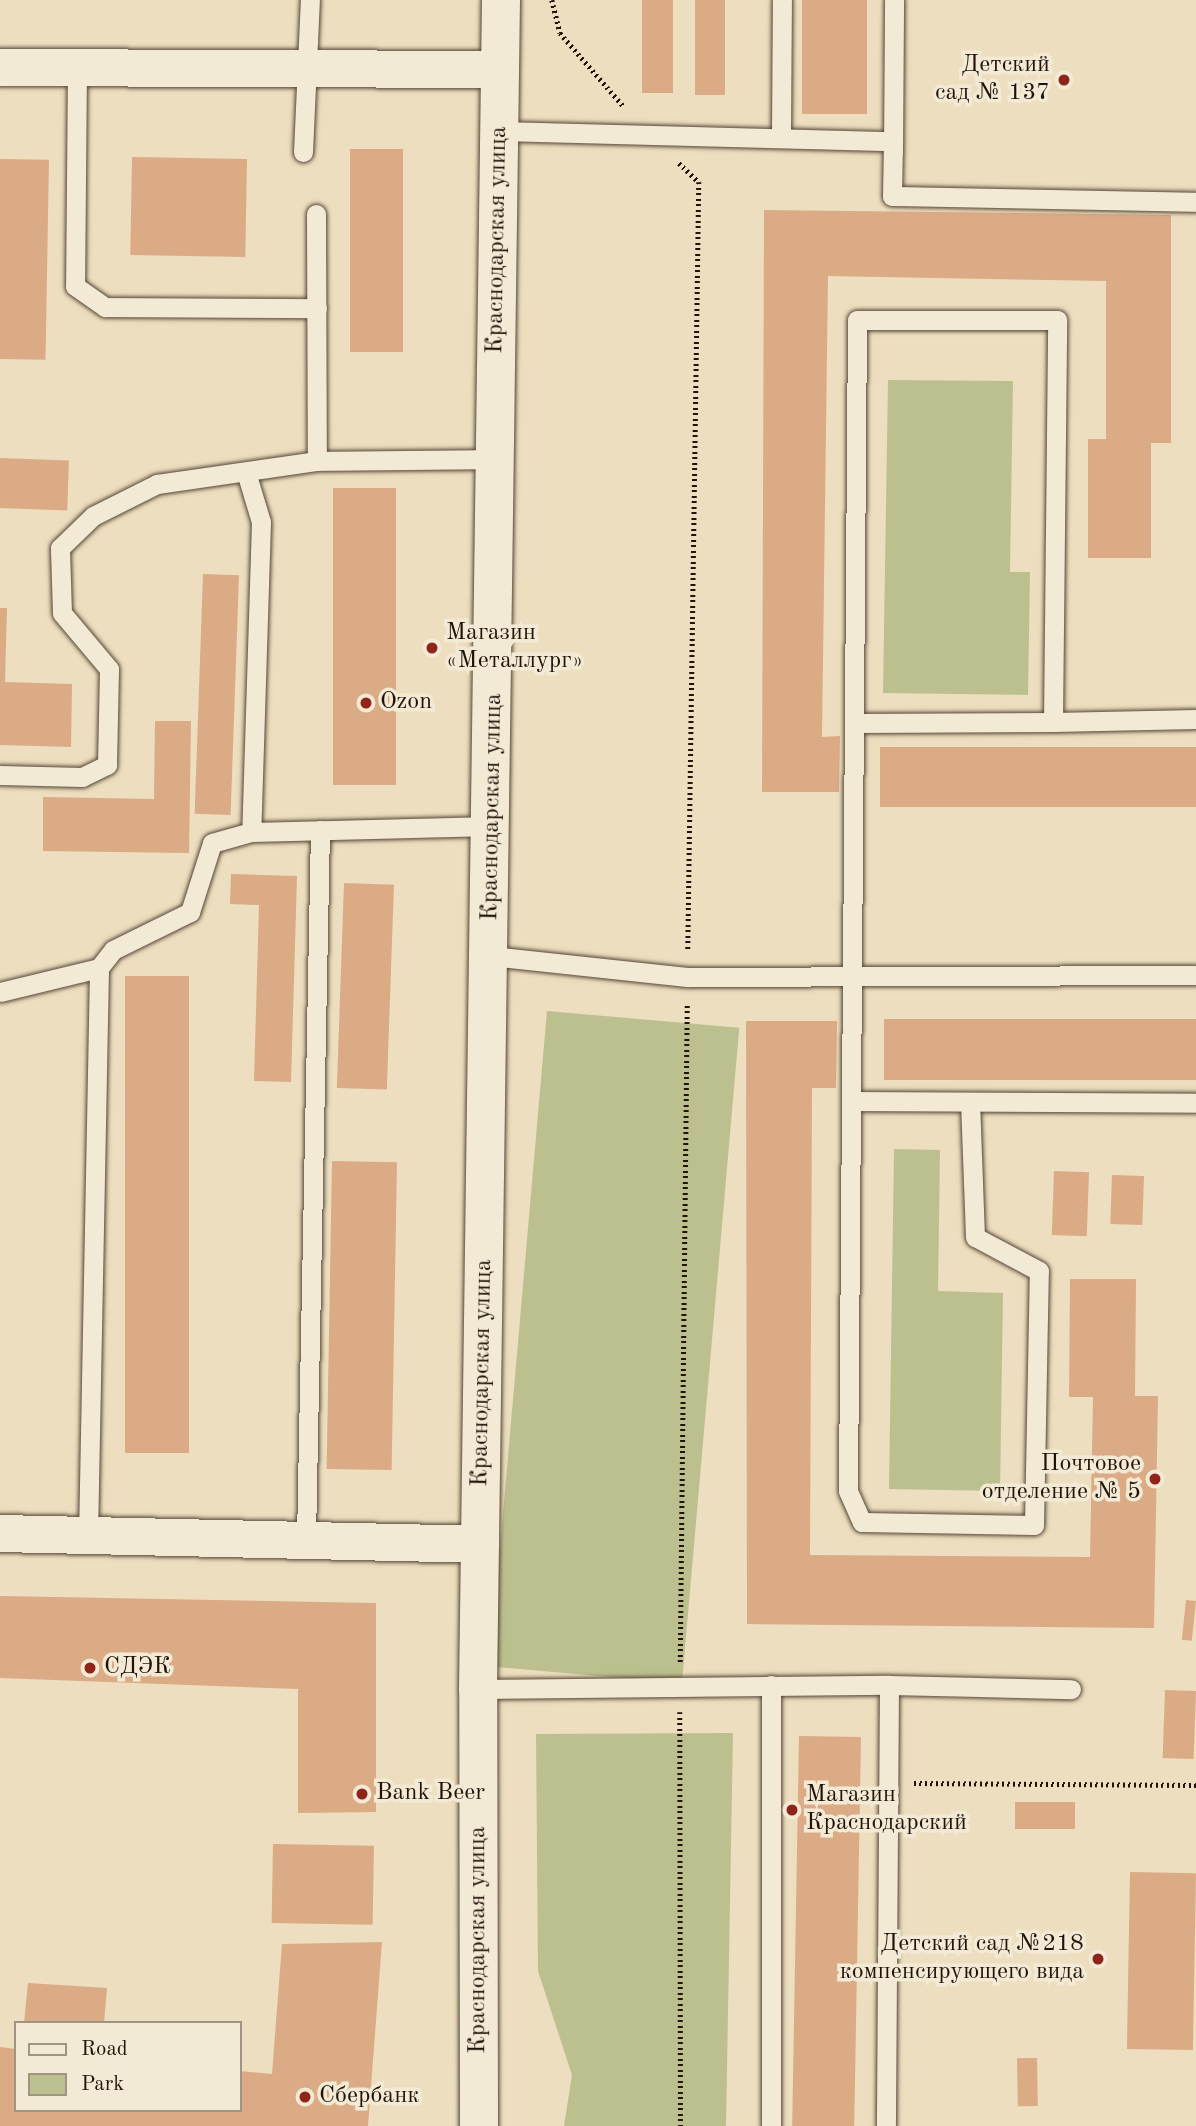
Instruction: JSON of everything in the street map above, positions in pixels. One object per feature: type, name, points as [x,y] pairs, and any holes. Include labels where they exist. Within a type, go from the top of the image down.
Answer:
[{"type":"main road","name":"Краснодарская улица","points":[[480,2126],[478,1689],[493,826],[501,0]]},
{"type":"street","points":[[0,67],[500,69]]},
{"type":"street","points":[[0,1533],[480,1544]]},
{"type":"lane","points":[[303,152],[310,0]]},
{"type":"lane","points":[[781,134],[782,0]]},
{"type":"lane","points":[[894,0],[892,196],[1196,202]]},
{"type":"lane","points":[[76,68],[75,286],[105,307],[317,308]]},
{"type":"lane","points":[[500,131],[781,134],[893,141]]},
{"type":"lane","points":[[316,214],[317,461]]},
{"type":"lane","points":[[970,1102],[975,1237],[1039,1271],[1034,1525],[862,1522],[848,1491],[856,1101],[853,977],[857,723],[857,320],[1057,320],[1052,722]]},
{"type":"lane","points":[[0,775],[82,776],[107,765],[109,669],[62,612],[60,548],[93,516],[157,484],[317,461],[496,459]]},
{"type":"lane","points":[[246,472],[261,522],[251,832]]},
{"type":"lane","points":[[857,723],[1196,719]]},
{"type":"lane","points":[[88,1537],[99,968],[113,950],[190,912],[212,843],[251,832],[493,826]]},
{"type":"lane","points":[[306,1539],[320,830]]},
{"type":"lane","points":[[491,956],[687,977],[1196,975]]},
{"type":"lane","points":[[0,992],[99,968]]},
{"type":"lane","points":[[856,1101],[1196,1103]]},
{"type":"lane","points":[[771,1685],[771,2126]]},
{"type":"lane","points":[[478,1689],[771,1685],[1070,1689]]},
{"type":"lane","points":[[886,2126],[889,1685]]},
{"type":"path","points":[[552,0],[560,33],[646,132],[699,182],[680,1687],[681,2126]]},
{"type":"path","points":[[890,1784],[980,1779],[1196,1785]]},
{"type":"green space","points":[[888,380],[1013,381],[1010,572],[1030,572],[1028,695],[883,693]]},
{"type":"green space","points":[[547,1011],[739,1028],[682,1683],[490,1666]]},
{"type":"green space","points":[[894,1149],[940,1150],[938,1291],[1003,1293],[1000,1491],[889,1489]]},
{"type":"green space","points":[[733,1733],[726,2126],[564,2126],[572,2075],[538,1971],[536,1734]]},
{"type":"building","points":[[642,0],[673,0],[673,93],[642,93]]},
{"type":"building","points":[[695,0],[725,0],[725,95],[695,95]]},
{"type":"building","points":[[802,0],[867,0],[867,114],[802,114]]},
{"type":"building","points":[[350,149],[403,149],[403,352],[350,352]]},
{"type":"building","points":[[132,157],[247,159],[245,257],[130,255]]},
{"type":"building","points":[[0,159],[49,160],[46,360],[0,359]]},
{"type":"building","points":[[764,210],[1171,215],[1171,443],[1151,443],[1151,558],[1088,558],[1088,439],[1106,439],[1106,281],[828,276],[822,737],[840,736],[839,792],[762,792]]},
{"type":"building","points":[[0,458],[69,460],[67,510],[0,508]]},
{"type":"building","points":[[333,488],[396,488],[396,785],[333,785]]},
{"type":"building","points":[[203,574],[239,575],[231,815],[195,814]]},
{"type":"building","points":[[0,608],[7,608],[5,682],[72,684],[71,747],[0,745]]},
{"type":"building","points":[[155,721],[191,721],[189,853],[43,851],[43,797],[154,799]]},
{"type":"building","points":[[880,747],[1196,747],[1196,807],[880,807]]},
{"type":"building","points":[[231,874],[297,876],[291,1082],[254,1081],[259,905],[230,904]]},
{"type":"building","points":[[344,883],[394,885],[387,1090],[337,1088]]},
{"type":"building","points":[[125,976],[189,976],[189,1453],[125,1453]]},
{"type":"building","points":[[884,1019],[1196,1019],[1196,1080],[884,1080]]},
{"type":"building","points":[[746,1021],[837,1021],[836,1088],[812,1088],[810,1555],[1090,1557],[1093,1397],[1069,1397],[1070,1279],[1136,1279],[1135,1396],[1158,1396],[1154,1628],[747,1624]]},
{"type":"building","points":[[332,1161],[397,1162],[392,1470],[327,1469]]},
{"type":"building","points":[[1054,1171],[1089,1172],[1087,1236],[1052,1235]]},
{"type":"building","points":[[1112,1175],[1144,1176],[1142,1225],[1110,1224]]},
{"type":"building","points":[[0,1596],[376,1603],[376,1812],[298,1813],[298,1689],[0,1678]]},
{"type":"building","points":[[1186,1600],[1196,1601],[1192,1641],[1182,1640]]},
{"type":"building","points":[[1165,1690],[1196,1691],[1194,1759],[1163,1758]]},
{"type":"building","points":[[799,1736],[861,1737],[854,2126],[792,2126]]},
{"type":"building","points":[[1015,1802],[1075,1802],[1075,1829],[1015,1829]]},
{"type":"building","points":[[273,1844],[374,1846],[373,1925],[272,1923]]},
{"type":"building","points":[[1130,1872],[1196,1873],[1193,2050],[1127,2049]]},
{"type":"building","points":[[382,1942],[368,2126],[0,2126],[0,2047],[14,2049],[14,2112],[242,2112],[242,2071],[272,2074],[282,1944]]},
{"type":"building","points":[[28,1983],[107,1988],[104,2021],[24,2021]]},
{"type":"building","points":[[1017,2058],[1037,2058],[1038,2106],[1018,2106]]},
{"type":"place","name":"Детский сад № 137","points":[[1064,80]]},
{"type":"place","name":"Магазин «Металлург»","points":[[432,648]]},
{"type":"place","name":"Ozon","points":[[366,703]]},
{"type":"place","name":"Почтовое отделение № 5","points":[[1155,1479]]},
{"type":"place","name":"СДЭК","points":[[90,1668]]},
{"type":"place","name":"Bank Beer","points":[[362,1794]]},
{"type":"place","name":"Магазин Краснодарский","points":[[792,1810]]},
{"type":"place","name":"Детский сад №218 компенсирующего вида","points":[[1098,1959]]},
{"type":"place","name":"Сбербанк","points":[[305,2097]]}]
